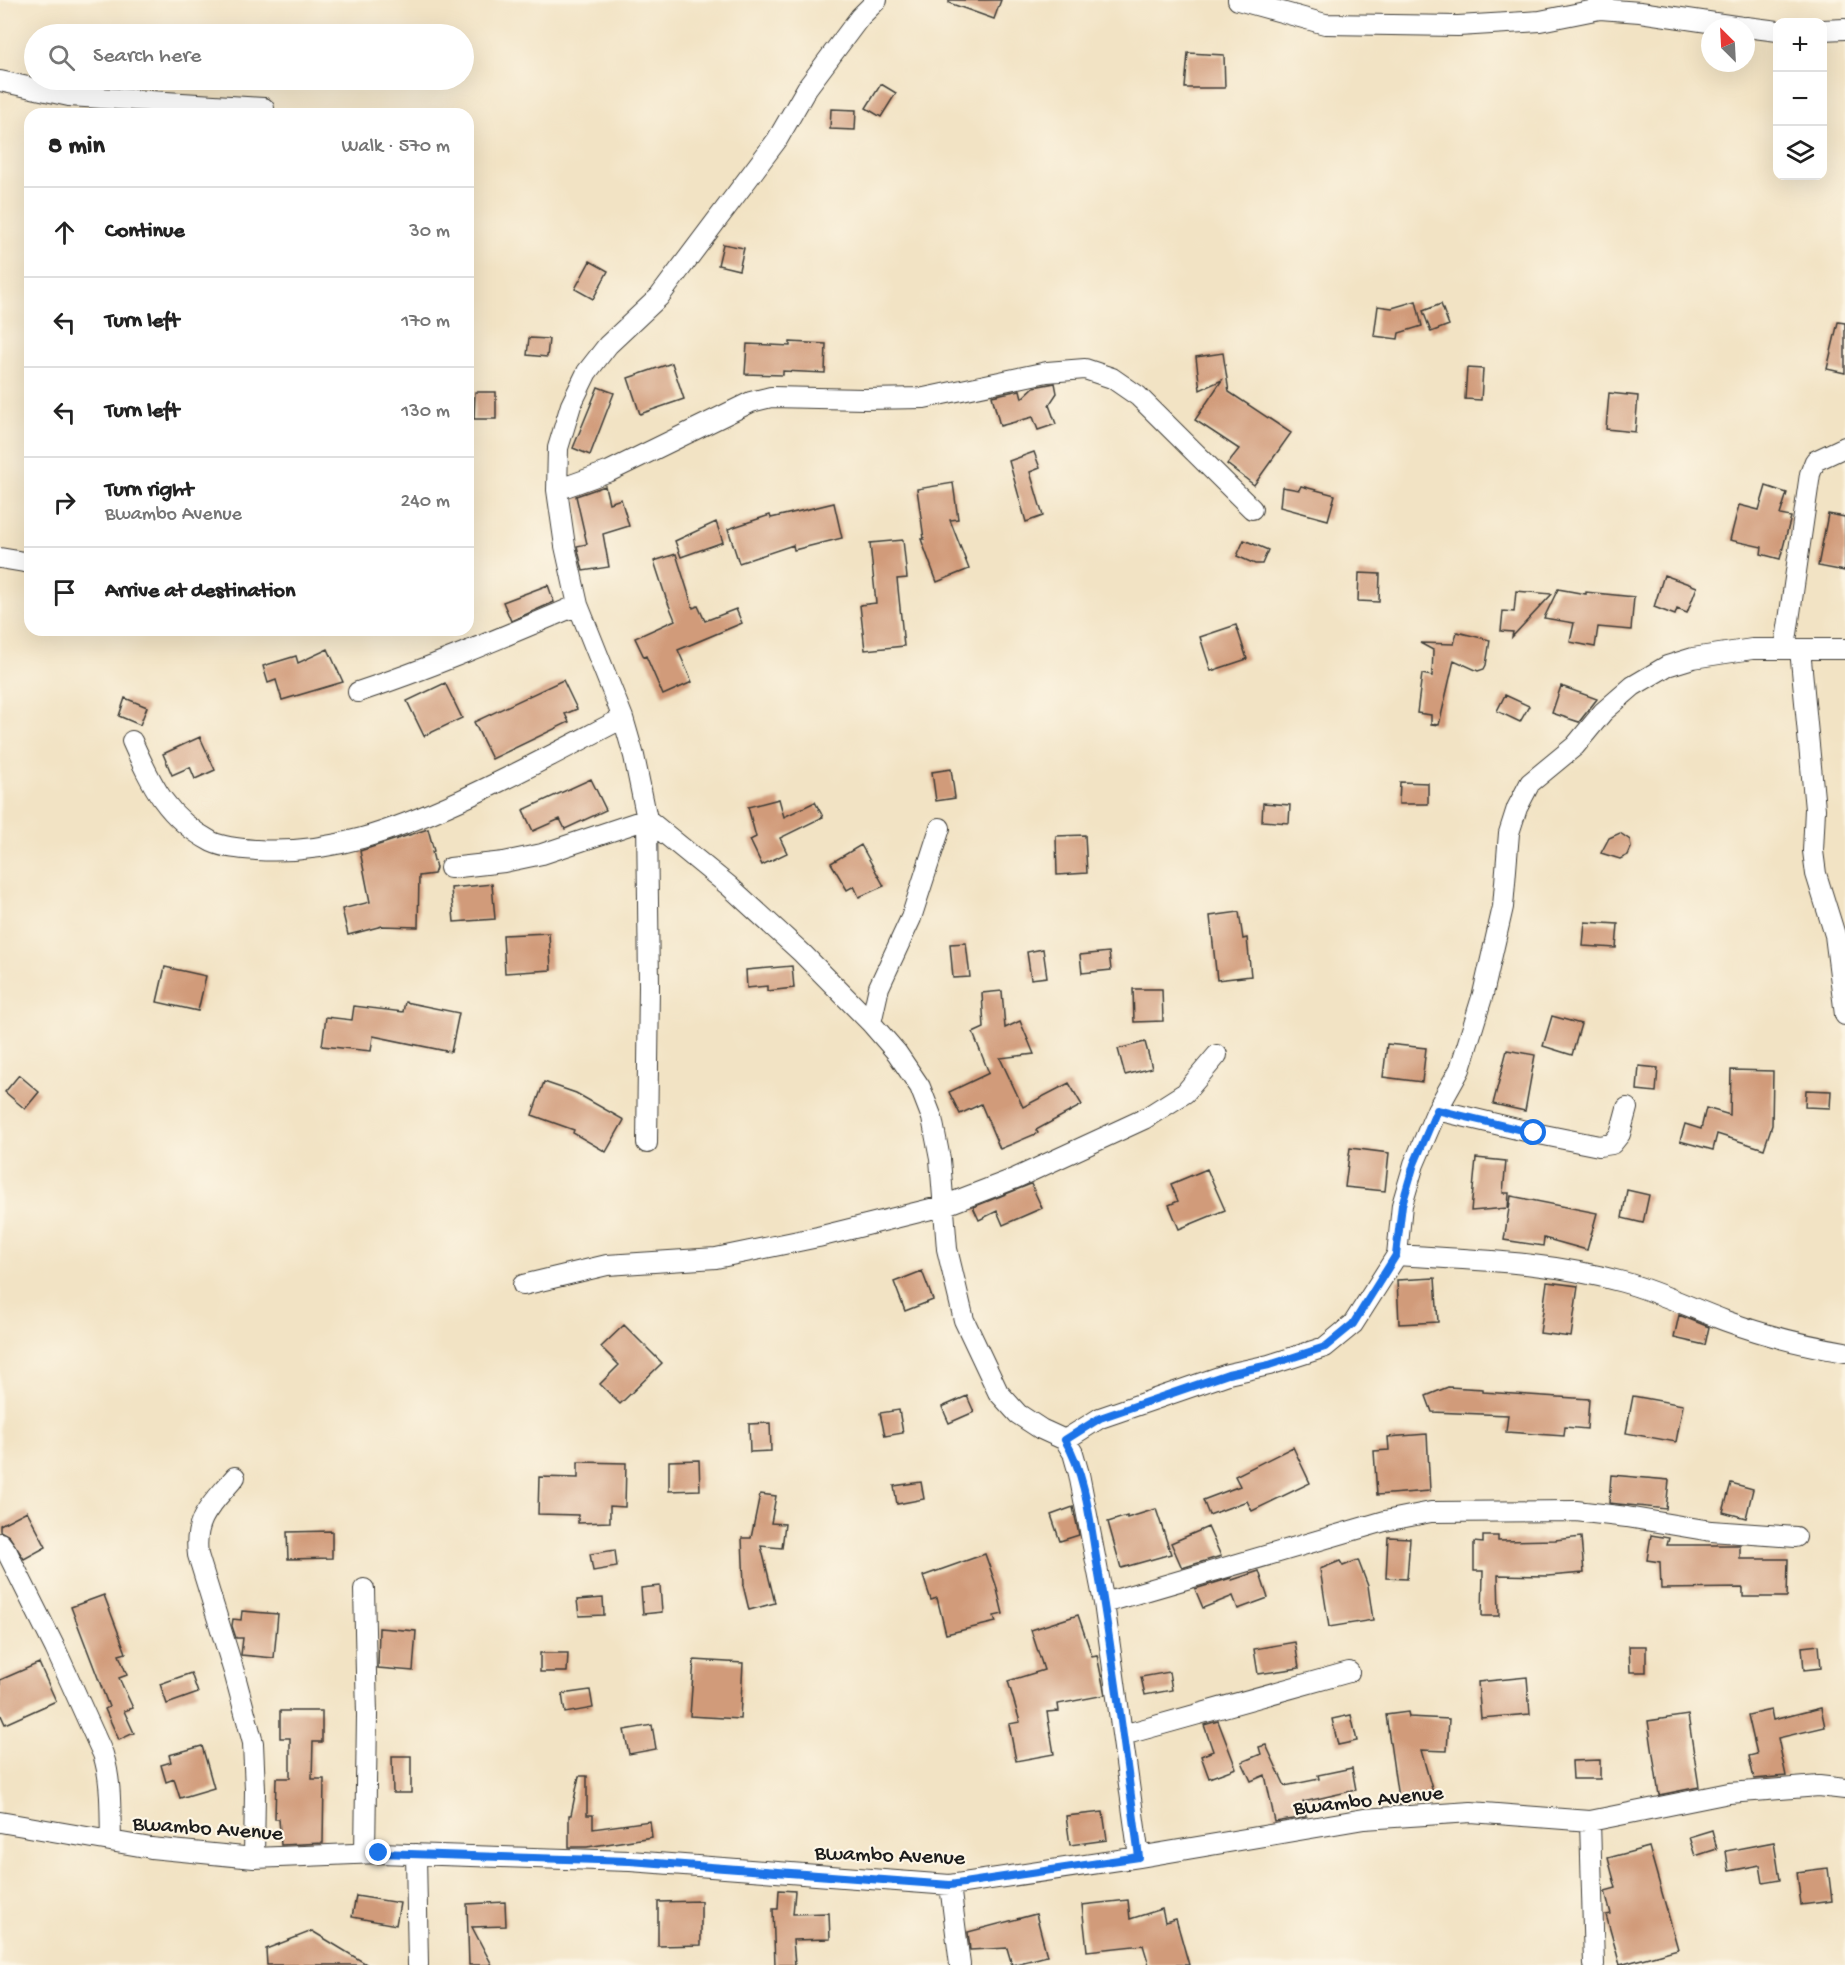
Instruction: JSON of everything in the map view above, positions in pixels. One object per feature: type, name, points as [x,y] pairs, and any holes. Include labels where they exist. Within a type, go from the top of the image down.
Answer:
[{"type":"street","points":[[647,1143],[649,986],[647,819],[634,756],[623,718],[578,605],[556,490],[558,448],[571,405],[587,372],[608,345],[658,297],[777,140],[807,88],[860,17],[877,0]]},
{"type":"street","points":[[1238,0],[1324,24],[1458,26],[1540,21],[1600,9],[1701,21]]},
{"type":"street","points":[[1755,28],[1773,30]]},
{"type":"street","points":[[1827,30],[1845,29]]},
{"type":"street","points":[[0,81],[24,86]]},
{"type":"street","points":[[41,90],[69,96],[264,108]]},
{"type":"street","points":[[556,490],[610,471],[751,402],[771,397],[924,398],[1047,372],[1085,369],[1112,378],[1138,396],[1252,509]]},
{"type":"street","points":[[1845,447],[1815,461],[1810,474],[1793,649],[1815,809],[1813,851],[1816,874],[1835,935],[1845,1015]]},
{"type":"street","points":[[0,558],[24,562]]},
{"type":"street","points":[[358,692],[410,675],[578,605]]},
{"type":"street","points":[[1065,1440],[1100,1418],[1228,1374],[1288,1360],[1325,1347],[1353,1324],[1396,1255],[1402,1205],[1414,1164],[1437,1110],[1460,1069],[1483,994],[1503,907],[1509,833],[1517,808],[1530,783],[1575,746],[1603,712],[1633,686],[1667,666],[1703,656],[1752,649],[1845,648]]},
{"type":"street","points":[[132,741],[147,776],[161,800],[186,825],[214,843],[239,849],[275,852],[314,849],[356,841],[407,824],[489,787],[623,718]]},
{"type":"street","points":[[450,868],[504,862],[542,854],[647,819]]},
{"type":"street","points":[[647,819],[729,886],[802,953],[871,1023],[897,1053],[920,1087],[932,1118],[940,1159],[947,1249],[964,1320],[998,1392],[1018,1414],[1041,1429],[1065,1440],[1073,1453],[1079,1474],[1104,1604],[1139,1857]]},
{"type":"street","points":[[871,1023],[879,987],[910,918],[940,828]]},
{"type":"street","points":[[523,1286],[607,1265],[716,1258],[818,1237],[943,1206],[1016,1178],[1144,1119],[1185,1093],[1216,1054]]},
{"type":"street","points":[[1437,1110],[1599,1146],[1612,1144],[1620,1134],[1627,1108]]},
{"type":"street","points":[[1396,1255],[1508,1262],[1579,1271],[1662,1294],[1754,1331],[1845,1352]]},
{"type":"street","points":[[235,1477],[204,1515],[198,1526],[196,1539],[198,1555],[253,1743],[254,1858]]},
{"type":"street","points":[[1104,1604],[1385,1521],[1431,1512],[1576,1511],[1701,1530],[1796,1537]]},
{"type":"street","points":[[0,1543],[7,1552],[55,1648],[103,1754],[110,1787],[111,1841]]},
{"type":"street","points":[[364,1589],[367,1715],[365,1853]]},
{"type":"street","points":[[1123,1735],[1349,1672]]},
{"type":"street","name":"Bwambo Avenue","points":[[0,1821],[151,1848],[254,1858],[365,1853],[630,1861],[950,1885],[1139,1857],[1364,1819],[1471,1812],[1590,1821],[1729,1793],[1819,1786],[1845,1789]]},
{"type":"street","points":[[1590,1821],[1594,1965]]},
{"type":"street","points":[[416,1854],[418,1965]]},
{"type":"street","points":[[950,1885],[960,1965]]},
{"type":"building","points":[[949,0],[1001,0],[994,19],[949,3]]},
{"type":"building","points":[[1188,53],[1224,55],[1225,88],[1185,88]]},
{"type":"building","points":[[881,84],[896,93],[881,117],[866,108]]},
{"type":"building","points":[[831,109],[856,110],[855,130],[830,129]]},
{"type":"building","points":[[723,244],[744,248],[739,270],[718,265]]},
{"type":"building","points":[[590,261],[608,271],[593,299],[575,289]]},
{"type":"building","points":[[1416,301],[1422,326],[1399,333],[1398,339],[1374,336],[1378,306],[1392,308]]},
{"type":"building","points":[[1441,304],[1449,325],[1431,332],[1423,311]]},
{"type":"building","points":[[1838,322],[1845,323],[1845,373],[1827,369]]},
{"type":"building","points":[[529,338],[549,339],[547,357],[527,355]]},
{"type":"building","points":[[790,342],[826,344],[825,373],[783,371],[783,375],[745,374],[747,344],[790,346]]},
{"type":"building","points":[[1223,353],[1229,392],[1291,433],[1254,485],[1227,464],[1239,449],[1195,420],[1222,380],[1200,390],[1196,357]]},
{"type":"building","points":[[672,363],[684,399],[640,414],[628,378]]},
{"type":"building","points":[[1467,368],[1483,369],[1481,400],[1465,399]]},
{"type":"building","points":[[1055,383],[1057,393],[1049,405],[1056,424],[1038,430],[1033,417],[1000,426],[992,396],[1020,390],[1022,398],[1034,387]]},
{"type":"building","points":[[598,387],[614,393],[590,455],[573,448]]},
{"type":"building","points":[[475,392],[496,392],[496,419],[474,419]]},
{"type":"building","points":[[1609,393],[1638,396],[1635,432],[1606,429]]},
{"type":"building","points":[[1034,452],[1040,468],[1030,472],[1043,516],[1026,522],[1009,461]]},
{"type":"building","points":[[953,483],[958,519],[950,520],[969,569],[937,582],[921,539],[924,539],[917,489]]},
{"type":"building","points":[[605,486],[609,503],[621,499],[629,526],[603,534],[609,567],[583,571],[577,546],[587,544],[576,496]]},
{"type":"building","points":[[1301,486],[1335,495],[1328,520],[1280,507],[1282,487],[1299,490]]},
{"type":"building","points":[[1766,486],[1787,493],[1780,515],[1791,517],[1780,559],[1761,554],[1762,547],[1730,540],[1739,505],[1759,510]]},
{"type":"building","points":[[834,503],[842,538],[794,550],[793,545],[739,563],[728,529],[770,515],[771,518]]},
{"type":"building","points":[[1828,514],[1845,517],[1845,571],[1818,566]]},
{"type":"building","points":[[716,522],[723,542],[681,557],[675,541]]},
{"type":"building","points":[[903,540],[907,578],[897,579],[904,646],[865,650],[860,605],[876,603],[870,543]]},
{"type":"building","points":[[1244,540],[1268,550],[1262,564],[1255,564],[1237,556]]},
{"type":"building","points":[[676,554],[693,608],[698,606],[705,621],[736,609],[742,623],[678,650],[692,682],[663,695],[646,656],[644,657],[635,638],[675,620],[654,561]]},
{"type":"building","points":[[1359,573],[1380,574],[1379,602],[1358,601]]},
{"type":"building","points":[[1664,575],[1697,587],[1687,613],[1677,609],[1675,615],[1654,607]]},
{"type":"building","points":[[548,585],[554,602],[511,621],[503,602]]},
{"type":"building","points":[[1558,589],[1586,594],[1586,592],[1634,597],[1631,630],[1598,627],[1595,647],[1570,642],[1574,623],[1544,618]]},
{"type":"building","points":[[1516,591],[1552,594],[1512,637],[1513,632],[1501,631],[1503,611],[1514,612]]},
{"type":"building","points":[[1236,625],[1247,659],[1211,671],[1200,637]]},
{"type":"building","points":[[1457,632],[1490,640],[1486,665],[1484,669],[1478,671],[1454,660],[1439,725],[1431,724],[1431,715],[1417,713],[1422,674],[1432,676],[1433,650],[1420,643],[1454,644]]},
{"type":"building","points":[[328,649],[343,682],[282,700],[276,680],[268,683],[263,666],[296,656],[298,663]]},
{"type":"building","points":[[563,680],[577,709],[565,714],[569,722],[492,759],[474,722]]},
{"type":"building","points":[[445,683],[462,718],[424,736],[407,701]]},
{"type":"building","points":[[1561,686],[1597,699],[1579,722],[1552,713]]},
{"type":"building","points":[[1505,695],[1529,706],[1520,722],[1497,711]]},
{"type":"building","points":[[125,698],[147,707],[140,725],[119,716]]},
{"type":"building","points":[[200,737],[215,770],[195,779],[190,767],[172,775],[163,754]]},
{"type":"building","points":[[951,769],[955,798],[936,801],[932,772]]},
{"type":"building","points":[[591,779],[606,810],[565,829],[560,819],[533,831],[523,810]]},
{"type":"building","points":[[1400,782],[1428,783],[1428,804],[1399,804]]},
{"type":"building","points":[[779,799],[784,817],[815,802],[823,817],[780,838],[787,853],[762,865],[750,840],[756,837],[748,807]]},
{"type":"building","points":[[1263,803],[1290,805],[1289,823],[1262,821]]},
{"type":"building","points":[[428,829],[436,868],[434,874],[419,876],[418,927],[382,926],[348,935],[342,909],[370,902],[360,851]]},
{"type":"building","points":[[1620,833],[1630,840],[1631,848],[1628,855],[1620,859],[1601,853],[1609,838]]},
{"type":"building","points":[[1085,835],[1087,873],[1057,875],[1056,836]]},
{"type":"building","points":[[861,845],[884,886],[859,897],[854,886],[847,890],[831,863]]},
{"type":"building","points":[[492,884],[495,919],[454,922],[451,888]]},
{"type":"building","points":[[1239,912],[1243,939],[1247,938],[1251,976],[1217,980],[1210,916]]},
{"type":"building","points":[[1585,922],[1618,924],[1616,948],[1583,946]]},
{"type":"building","points":[[549,933],[551,970],[505,973],[503,935]]},
{"type":"building","points":[[966,943],[970,977],[953,978],[950,944]]},
{"type":"building","points":[[1043,949],[1047,977],[1031,979],[1027,952]]},
{"type":"building","points":[[1109,952],[1111,970],[1082,973],[1080,955]]},
{"type":"building","points":[[792,966],[794,988],[767,991],[767,986],[747,988],[746,970]]},
{"type":"building","points":[[165,967],[206,976],[198,1011],[157,1002]]},
{"type":"building","points":[[1133,989],[1162,989],[1163,1021],[1134,1022]]},
{"type":"building","points":[[1002,991],[1005,1028],[1020,1021],[1034,1054],[1000,1058],[1023,1107],[1069,1083],[1082,1105],[1036,1130],[1038,1133],[1000,1149],[981,1104],[960,1114],[949,1092],[989,1073],[973,1033],[984,1028],[982,993]]},
{"type":"building","points":[[405,1002],[459,1013],[451,1052],[373,1036],[371,1051],[322,1046],[326,1017],[352,1020],[354,1006],[403,1012]]},
{"type":"building","points":[[1552,1016],[1581,1024],[1572,1055],[1543,1046]]},
{"type":"building","points":[[1145,1042],[1152,1068],[1125,1075],[1118,1049]]},
{"type":"building","points":[[1387,1044],[1426,1048],[1422,1082],[1383,1077]]},
{"type":"building","points":[[1507,1050],[1535,1055],[1525,1111],[1493,1104]]},
{"type":"building","points":[[1639,1066],[1658,1068],[1656,1092],[1637,1090]]},
{"type":"building","points":[[1731,1070],[1773,1071],[1772,1125],[1764,1149],[1717,1134],[1713,1150],[1680,1141],[1685,1124],[1701,1129],[1706,1108],[1730,1115]]},
{"type":"building","points":[[19,1075],[39,1092],[25,1109],[5,1092]]},
{"type":"building","points":[[544,1082],[576,1093],[624,1120],[606,1152],[573,1133],[574,1130],[532,1115]]},
{"type":"building","points":[[1806,1090],[1831,1091],[1830,1108],[1805,1107]]},
{"type":"building","points":[[1350,1148],[1389,1153],[1385,1191],[1345,1187]]},
{"type":"building","points":[[1476,1158],[1506,1161],[1503,1193],[1509,1193],[1508,1208],[1471,1211]]},
{"type":"building","points":[[1207,1169],[1225,1210],[1179,1229],[1169,1205],[1178,1201],[1171,1184]]},
{"type":"building","points":[[1031,1184],[1042,1208],[1003,1225],[997,1211],[979,1220],[973,1207]]},
{"type":"building","points":[[1627,1190],[1649,1195],[1643,1223],[1622,1218]]},
{"type":"building","points":[[1511,1196],[1597,1213],[1587,1250],[1544,1238],[1543,1246],[1504,1240]]},
{"type":"building","points":[[922,1271],[933,1300],[905,1311],[894,1282]]},
{"type":"building","points":[[1435,1278],[1438,1322],[1399,1324],[1397,1280]]},
{"type":"building","points":[[1547,1282],[1578,1286],[1571,1337],[1540,1333]]},
{"type":"building","points":[[1679,1315],[1709,1327],[1705,1345],[1674,1338]]},
{"type":"building","points":[[624,1325],[662,1363],[620,1404],[600,1384],[619,1365],[601,1347]]},
{"type":"building","points":[[1448,1387],[1483,1389],[1483,1392],[1589,1399],[1587,1429],[1565,1427],[1564,1436],[1506,1432],[1508,1415],[1432,1412],[1426,1396]]},
{"type":"building","points":[[967,1396],[974,1412],[949,1423],[942,1407]]},
{"type":"building","points":[[1633,1396],[1683,1405],[1676,1442],[1626,1433]]},
{"type":"building","points":[[899,1410],[903,1433],[885,1436],[880,1413]]},
{"type":"building","points":[[770,1423],[771,1451],[750,1452],[749,1424]]},
{"type":"building","points":[[1427,1434],[1430,1491],[1377,1495],[1374,1451],[1389,1450],[1388,1437]]},
{"type":"building","points":[[1293,1447],[1310,1483],[1252,1511],[1247,1501],[1209,1515],[1203,1500],[1240,1486],[1235,1476]]},
{"type":"building","points":[[699,1460],[700,1490],[669,1491],[669,1461]]},
{"type":"building","points":[[578,1462],[626,1463],[625,1507],[610,1506],[610,1522],[578,1523],[578,1515],[538,1514],[539,1477],[578,1478]]},
{"type":"building","points":[[1611,1475],[1669,1480],[1666,1509],[1609,1503]]},
{"type":"building","points":[[921,1482],[924,1499],[897,1504],[894,1486]]},
{"type":"building","points":[[1731,1483],[1753,1489],[1746,1518],[1723,1512]]},
{"type":"building","points":[[760,1494],[776,1496],[771,1523],[785,1524],[782,1548],[761,1546],[775,1603],[749,1610],[743,1585],[742,1538],[751,1538]]},
{"type":"building","points":[[1073,1507],[1079,1535],[1060,1541],[1051,1515]]},
{"type":"building","points":[[1156,1509],[1171,1554],[1121,1568],[1108,1522]]},
{"type":"building","points":[[27,1511],[46,1547],[24,1559],[9,1536],[0,1531],[0,1525]]},
{"type":"building","points":[[1208,1527],[1221,1556],[1182,1568],[1171,1543]]},
{"type":"building","points":[[332,1531],[332,1558],[288,1559],[287,1532]]},
{"type":"building","points":[[1651,1535],[1669,1538],[1667,1545],[1740,1545],[1740,1559],[1788,1559],[1787,1597],[1743,1597],[1743,1588],[1661,1589],[1660,1562],[1647,1560]]},
{"type":"building","points":[[1483,1536],[1498,1536],[1498,1541],[1581,1537],[1584,1573],[1548,1576],[1498,1575],[1499,1616],[1482,1616],[1483,1571],[1474,1571],[1474,1542],[1483,1543]]},
{"type":"building","points":[[1388,1537],[1410,1538],[1407,1579],[1386,1578]]},
{"type":"building","points":[[615,1550],[617,1567],[593,1571],[590,1554]]},
{"type":"building","points":[[985,1554],[1003,1614],[994,1616],[996,1622],[946,1634],[937,1598],[931,1600],[923,1576]]},
{"type":"building","points":[[1358,1560],[1368,1586],[1373,1620],[1329,1627],[1320,1569],[1340,1561],[1343,1566]]},
{"type":"building","points":[[1259,1571],[1268,1598],[1238,1609],[1233,1596],[1203,1608],[1195,1589]]},
{"type":"building","points":[[660,1586],[662,1612],[643,1614],[641,1588]]},
{"type":"building","points":[[104,1595],[126,1653],[119,1655],[127,1675],[119,1678],[133,1708],[124,1711],[134,1733],[119,1740],[105,1709],[109,1707],[71,1607]]},
{"type":"building","points":[[603,1598],[604,1615],[579,1616],[577,1600]]},
{"type":"building","points":[[242,1611],[278,1614],[274,1658],[241,1655],[243,1638],[236,1638],[232,1626],[233,1619],[241,1620]]},
{"type":"building","points":[[1078,1615],[1092,1656],[1097,1655],[1105,1695],[1058,1704],[1059,1711],[1047,1712],[1054,1754],[1016,1761],[1009,1724],[1020,1722],[1008,1681],[1044,1670],[1031,1630]]},
{"type":"building","points":[[379,1628],[416,1631],[413,1671],[378,1668]]},
{"type":"building","points":[[1295,1642],[1299,1668],[1258,1674],[1254,1649]]},
{"type":"building","points":[[1819,1645],[1821,1668],[1804,1670],[1802,1647]]},
{"type":"building","points":[[1629,1646],[1646,1646],[1646,1672],[1630,1672]]},
{"type":"building","points":[[540,1653],[568,1653],[567,1672],[540,1672]]},
{"type":"building","points":[[694,1660],[743,1663],[740,1719],[690,1716]]},
{"type":"building","points":[[39,1663],[56,1701],[5,1724],[0,1713],[0,1680]]},
{"type":"building","points":[[1169,1672],[1172,1690],[1145,1695],[1141,1677]]},
{"type":"building","points":[[191,1673],[198,1693],[167,1704],[160,1684]]},
{"type":"building","points":[[1527,1677],[1530,1714],[1481,1718],[1478,1682]]},
{"type":"building","points":[[590,1690],[593,1708],[565,1713],[562,1694]]},
{"type":"building","points":[[1821,1708],[1825,1727],[1778,1738],[1786,1776],[1754,1779],[1749,1756],[1757,1754],[1748,1715],[1771,1710],[1773,1720]]},
{"type":"building","points":[[280,1711],[322,1711],[322,1742],[313,1742],[312,1779],[324,1779],[323,1843],[281,1845],[279,1819],[275,1819],[276,1778],[290,1778],[290,1738],[280,1738]]},
{"type":"building","points":[[1408,1712],[1409,1717],[1449,1719],[1447,1751],[1421,1750],[1434,1796],[1399,1805],[1386,1715]]},
{"type":"building","points":[[1351,1715],[1357,1741],[1338,1745],[1332,1719]]},
{"type":"building","points":[[1688,1715],[1699,1787],[1659,1795],[1648,1721]]},
{"type":"building","points":[[1218,1721],[1236,1768],[1209,1778],[1201,1756],[1213,1751],[1204,1725]]},
{"type":"building","points":[[652,1725],[656,1749],[629,1754],[624,1730]]},
{"type":"building","points":[[1266,1745],[1285,1786],[1319,1779],[1318,1775],[1352,1768],[1356,1790],[1303,1802],[1306,1817],[1275,1822],[1265,1775],[1251,1781],[1242,1762],[1261,1754],[1259,1747]]},
{"type":"building","points":[[202,1746],[214,1788],[180,1798],[174,1779],[166,1782],[161,1765],[171,1762],[169,1755]]},
{"type":"building","points":[[392,1756],[411,1756],[411,1793],[393,1793]]},
{"type":"building","points":[[1600,1760],[1600,1779],[1573,1779],[1572,1761]]},
{"type":"building","points":[[579,1776],[587,1776],[587,1815],[593,1815],[593,1829],[650,1821],[652,1837],[587,1847],[569,1847],[569,1815],[571,1815]]},
{"type":"building","points":[[1103,1812],[1107,1840],[1070,1845],[1066,1816]]},
{"type":"building","points":[[1712,1830],[1717,1849],[1695,1856],[1689,1837]]},
{"type":"building","points":[[1774,1842],[1780,1880],[1763,1883],[1760,1865],[1729,1871],[1726,1851]]},
{"type":"building","points":[[1649,1847],[1678,1949],[1620,1965],[1606,1915],[1611,1914],[1605,1891],[1616,1888],[1608,1858]]},
{"type":"building","points":[[1828,1868],[1832,1901],[1801,1905],[1797,1872]]},
{"type":"building","points":[[779,1890],[795,1891],[793,1914],[829,1913],[830,1939],[793,1940],[795,1965],[775,1965],[773,1909],[778,1909]]},
{"type":"building","points":[[356,1896],[400,1903],[396,1925],[352,1917]]},
{"type":"building","points":[[1128,1900],[1130,1919],[1162,1909],[1165,1922],[1176,1919],[1189,1965],[1149,1965],[1143,1945],[1087,1951],[1082,1905]]},
{"type":"building","points":[[701,1901],[701,1945],[658,1946],[658,1902]]},
{"type":"building","points":[[505,1902],[506,1926],[472,1927],[492,1965],[469,1965],[467,1904]]},
{"type":"building","points":[[1036,1914],[1047,1956],[1012,1965],[1007,1948],[970,1950],[968,1932]]},
{"type":"building","points":[[312,1931],[368,1965],[267,1965],[266,1949]]},
{"type":"route","points":[[379,1853],[630,1861],[950,1885],[1139,1857],[1104,1604],[1079,1474],[1073,1453],[1065,1440],[1100,1418],[1228,1374],[1297,1358],[1325,1347],[1353,1324],[1396,1255],[1402,1205],[1414,1164],[1437,1110],[1534,1133]]}]
